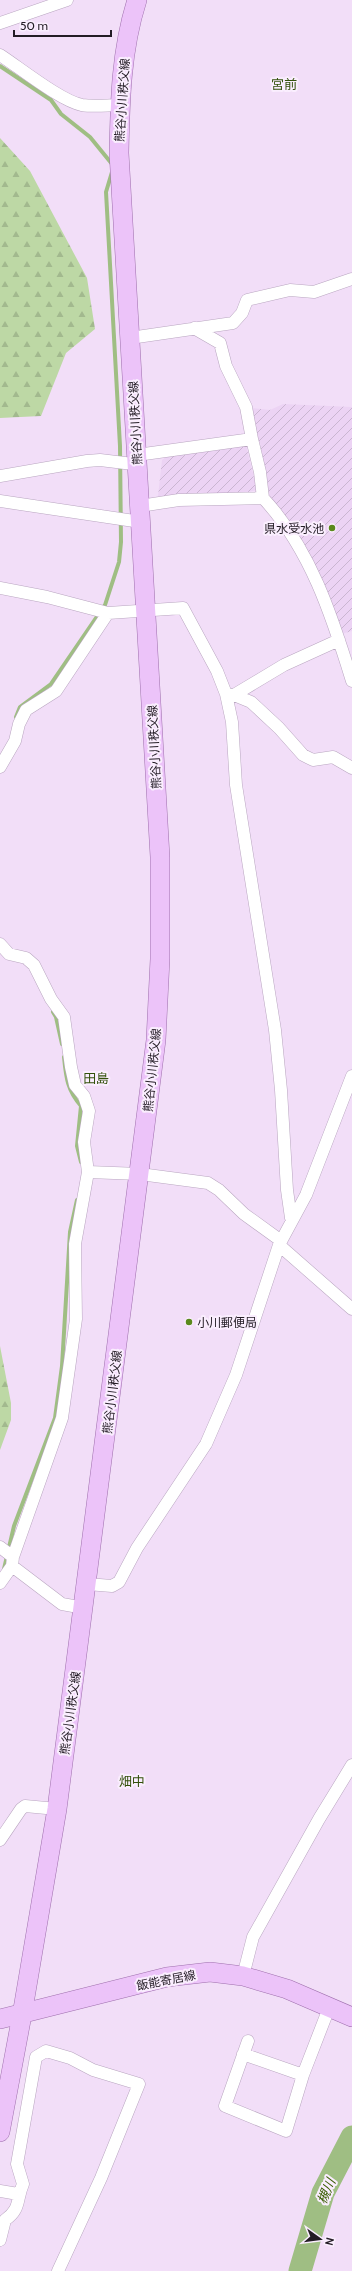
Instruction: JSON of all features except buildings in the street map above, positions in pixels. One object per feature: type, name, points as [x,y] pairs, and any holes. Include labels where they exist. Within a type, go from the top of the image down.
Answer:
[{"type":"main road","name":"熊谷小川秩父線","points":[[0,2132],[22,2015],[57,1809],[140,1174],[156,1040],[160,903],[146,611],[135,460],[130,338],[119,153],[120,105],[124,56],[137,0]]},
{"type":"main road","name":"飯能寄居線","points":[[0,2020],[167,1977],[210,1972],[243,1976],[287,1989],[352,2017]]},
{"type":"street","points":[[0,23],[67,0]]},
{"type":"street","points":[[0,55],[53,89],[65,100],[83,105],[120,105]]},
{"type":"street","points":[[130,338],[233,323],[242,313],[247,300],[290,290],[314,292],[352,279]]},
{"type":"street","points":[[194,328],[220,343],[226,366],[246,407],[260,472],[263,498],[291,532],[328,607],[352,681]]},
{"type":"street","points":[[0,476],[87,461],[135,460],[252,440]]},
{"type":"street","points":[[0,501],[140,514],[180,500],[263,498]]},
{"type":"street","points":[[0,588],[47,597],[108,613],[183,608],[209,653],[230,695],[236,785],[242,831],[275,1030],[281,1090],[286,1190],[291,1218]]},
{"type":"street","points":[[0,767],[15,741],[19,724],[26,710],[56,691],[108,613]]},
{"type":"street","points":[[230,695],[284,664],[339,640]]},
{"type":"street","points":[[230,695],[251,702],[279,728],[303,755],[313,760],[333,757],[352,768]]},
{"type":"street","points":[[0,944],[9,954],[26,958],[34,965],[51,999],[64,1016],[75,1085],[84,1096],[88,1111],[84,1142],[88,1172],[75,1244],[76,1319],[62,1418],[12,1562],[0,1584]]},
{"type":"street","points":[[87,1584],[112,1586],[119,1582],[138,1548],[206,1444],[236,1375],[279,1242],[291,1218],[306,1195],[352,1076]]},
{"type":"street","points":[[88,1172],[140,1174],[208,1183],[220,1190],[244,1214],[279,1242],[352,1309]]},
{"type":"street","points":[[0,1547],[12,1562],[62,1604],[84,1608]]},
{"type":"street","points":[[243,1976],[253,1937],[319,1819],[352,1765]]},
{"type":"street","points":[[0,1840],[21,1809],[25,1806],[57,1809]]},
{"type":"street","points":[[248,2041],[225,2106],[286,2132],[303,2075],[329,2008]]},
{"type":"street","points":[[0,2240],[5,2220],[14,2214],[17,2209],[18,2194],[23,2184],[17,2164],[36,2057],[46,2051],[70,2058],[100,2072],[139,2084],[101,2178],[58,2271]]},
{"type":"street","points":[[243,2054],[303,2075]]},
{"type":"street","points":[[0,2191],[18,2194]]},
{"type":"shaded area","points":[[283,404],[352,407],[352,631],[341,634],[311,559],[294,526],[268,495],[260,442],[256,439],[252,408],[270,410]]},
{"type":"shaded area","points":[[246,445],[257,490],[234,495],[161,499],[158,496],[162,460],[169,454]]},
{"type":"green space","points":[[0,138],[30,171],[87,278],[95,329],[66,353],[41,416],[0,418]]},
{"type":"green space","points":[[0,1346],[11,1403],[11,1420],[0,1450]]},
{"type":"waterway","points":[[0,66],[51,100],[61,114],[90,137],[112,164]]},
{"type":"waterway","points":[[16,717],[20,707],[51,684],[105,605],[119,562],[121,542],[120,446],[106,192],[112,172]]},
{"type":"waterway","points":[[53,1012],[56,1017],[62,1044]]},
{"type":"waterway","points":[[64,1057],[70,1089],[81,1106],[77,1146],[81,1162]]},
{"type":"waterway","points":[[4,1569],[14,1526],[55,1418],[62,1366],[70,1232],[77,1200]]},
{"type":"waterway","name":"槻川","points":[[300,2271],[323,2193],[352,2137]]},
{"type":"place","name":"県水受水池","points":[[332,528]]},
{"type":"place","name":"小川郵便局","points":[[189,1322]]},
{"type":"district","name":"宮前","points":[[284,84]]},
{"type":"district","name":"田島","points":[[96,1078]]},
{"type":"district","name":"畑中","points":[[132,1781]]}]
